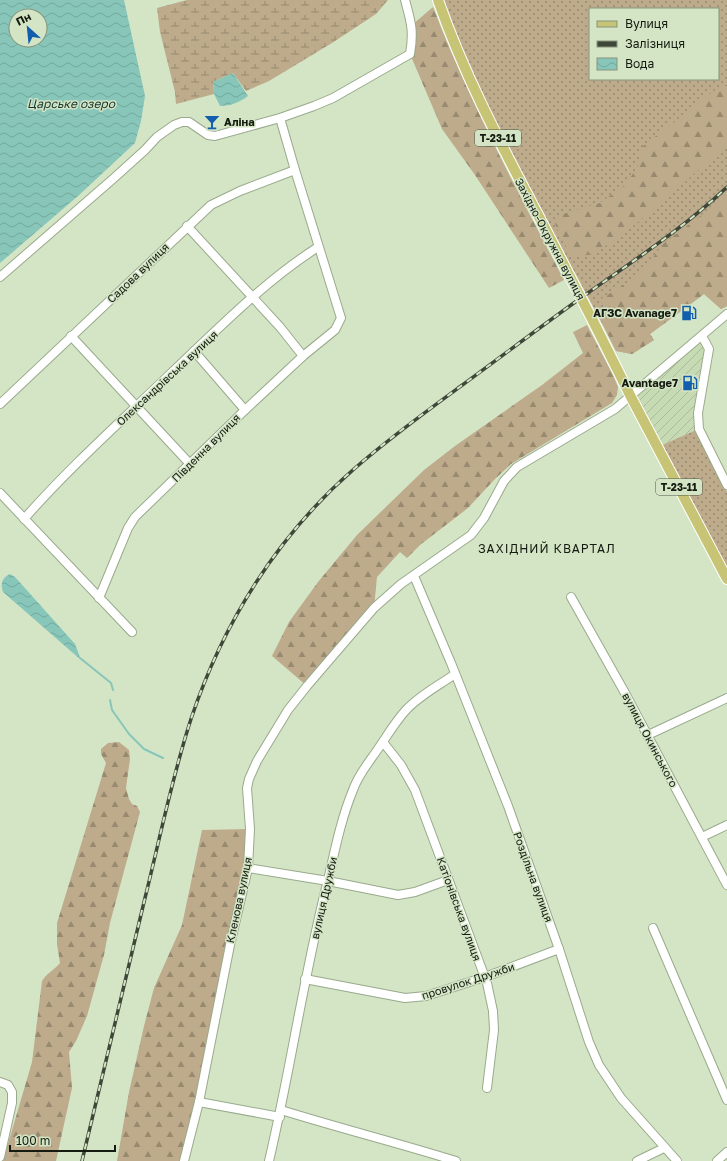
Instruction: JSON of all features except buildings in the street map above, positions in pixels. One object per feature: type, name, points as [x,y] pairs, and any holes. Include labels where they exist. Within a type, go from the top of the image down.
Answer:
[{"type":"main road","name":"Західно-Окружна вулиця","points":[[438,0],[451,38],[498,138],[727,579]]},
{"type":"street","points":[[0,277],[119,174],[157,137],[174,125],[182,122],[189,122],[208,135],[215,136],[280,118],[333,98],[410,54],[413,38],[412,25],[405,0]]},
{"type":"street","points":[[280,118],[318,247]]},
{"type":"street","name":"Садова вулиця","points":[[0,404],[211,205],[225,197],[295,170]]},
{"type":"street","points":[[187,226],[280,327],[303,356]]},
{"type":"street","name":"Олександрівська вулиця","points":[[24,519],[77,462],[194,351],[286,269],[318,247]]},
{"type":"street","name":"Південна вулиця","points":[[98,598],[128,528],[135,517],[245,410],[303,356],[335,330],[341,318],[318,247]]},
{"type":"street","name":"Кленова вулиця","points":[[184,1161],[199,1102],[230,945],[248,868],[250,829],[247,788],[249,778],[257,761],[288,710],[374,608],[401,584],[471,535],[484,518],[504,481],[517,466],[615,409],[727,314]]},
{"type":"street","points":[[71,336],[190,464]]},
{"type":"street","points":[[702,336],[709,350],[699,407],[699,429],[727,485]]},
{"type":"street","points":[[194,351],[245,410]]},
{"type":"street","points":[[0,493],[98,598],[132,632]]},
{"type":"street","name":"Роздільна вулиця","points":[[414,576],[508,806],[559,949],[589,1042],[599,1065],[621,1098],[677,1161]]},
{"type":"street","name":"вулиця Окинського","points":[[571,597],[648,735],[727,885]]},
{"type":"street","name":"вулиця Дружби","points":[[269,1161],[280,1114],[305,979],[342,820],[353,789],[362,772],[407,708],[420,697],[455,674]]},
{"type":"street","points":[[648,735],[727,698]]},
{"type":"street","name":"Катіонівська вулиця","points":[[383,742],[401,765],[415,790],[485,977],[494,1011],[494,1030],[487,1088]]},
{"type":"street","points":[[702,837],[727,825]]},
{"type":"street","points":[[248,868],[328,880],[398,895],[415,892],[448,880]]},
{"type":"street","points":[[653,928],[727,1100]]},
{"type":"street","name":"провулок Дружби","points":[[305,979],[405,998],[426,996],[485,977],[559,949]]},
{"type":"street","points":[[0,1082],[8,1085],[12,1092],[12,1103],[0,1157]]},
{"type":"street","points":[[199,1102],[280,1114],[417,1148],[456,1161]]},
{"type":"street","points":[[637,1161],[664,1148]]},
{"type":"street","points":[[717,1161],[727,1152]]},
{"type":"shaded area","points":[[701,340],[706,350],[696,430],[660,446],[634,396]]},
{"type":"green space","points":[[187,0],[388,0],[376,14],[332,43],[269,81],[246,91],[233,73],[213,82],[214,94],[176,104],[175,92],[160,32],[157,8]]},
{"type":"green space","points":[[442,0],[727,0],[727,306],[721,309],[704,294],[650,334],[654,340],[632,354],[616,351],[478,91]]},
{"type":"green space","points":[[433,7],[478,111],[511,179],[564,280],[549,288],[475,175],[442,129],[410,54],[412,25]]},
{"type":"green space","points":[[720,86],[727,86],[727,145],[616,240],[588,255],[576,256],[570,254],[555,224],[563,214],[600,203],[625,185],[637,168],[642,147]]},
{"type":"green space","points":[[727,196],[727,306],[721,309],[704,294],[650,334],[654,340],[632,354],[616,351],[600,318],[613,311],[609,305],[598,301],[641,274],[663,244]]},
{"type":"green space","points":[[587,325],[618,387],[617,395],[612,403],[511,464],[468,508],[420,545],[407,558],[400,552],[377,577],[374,608],[307,686],[272,656],[289,622],[318,582],[357,535],[424,470],[455,446],[542,385],[583,353],[573,332]]},
{"type":"green space","points":[[696,430],[727,492],[727,572],[660,446]]},
{"type":"green space","points":[[119,742],[129,750],[130,759],[126,788],[129,799],[132,804],[137,806],[140,812],[87,1016],[76,1041],[69,1052],[72,1088],[56,1161],[3,1161],[32,1062],[42,981],[60,963],[57,944],[57,923],[106,763],[101,754],[101,749],[108,743]]},
{"type":"green space","points":[[250,829],[248,868],[184,1161],[117,1161],[129,1092],[144,1026],[154,988],[182,925],[202,830]]},
{"type":"water","name":"Царське озеро","points":[[0,0],[124,0],[145,96],[141,121],[135,143],[78,196],[0,263]]},
{"type":"water","points":[[233,73],[248,96],[235,103],[220,106],[214,94],[213,82]]},
{"type":"water","points":[[10,574],[15,577],[75,644],[81,660],[3,592],[2,581]]},
{"type":"waterway","points":[[80,658],[111,683],[113,690]]},
{"type":"waterway","points":[[110,700],[112,710],[129,734],[144,749],[163,758]]},
{"type":"railway","points":[[82,1161],[166,808],[184,741],[204,683],[219,649],[236,615],[256,583],[277,552],[301,523],[326,495],[367,458],[433,406],[569,306],[676,230],[727,187]]},
{"type":"place","name":"Аліна","points":[[212,122]]},
{"type":"place","name":"АГЗС Avanage7","points":[[689,313]]},
{"type":"place","name":"Avantage7","points":[[690,383]]},
{"type":"district","name":"ЗАХІДНИЙ КВАРТАЛ","points":[[547,549]]}]
